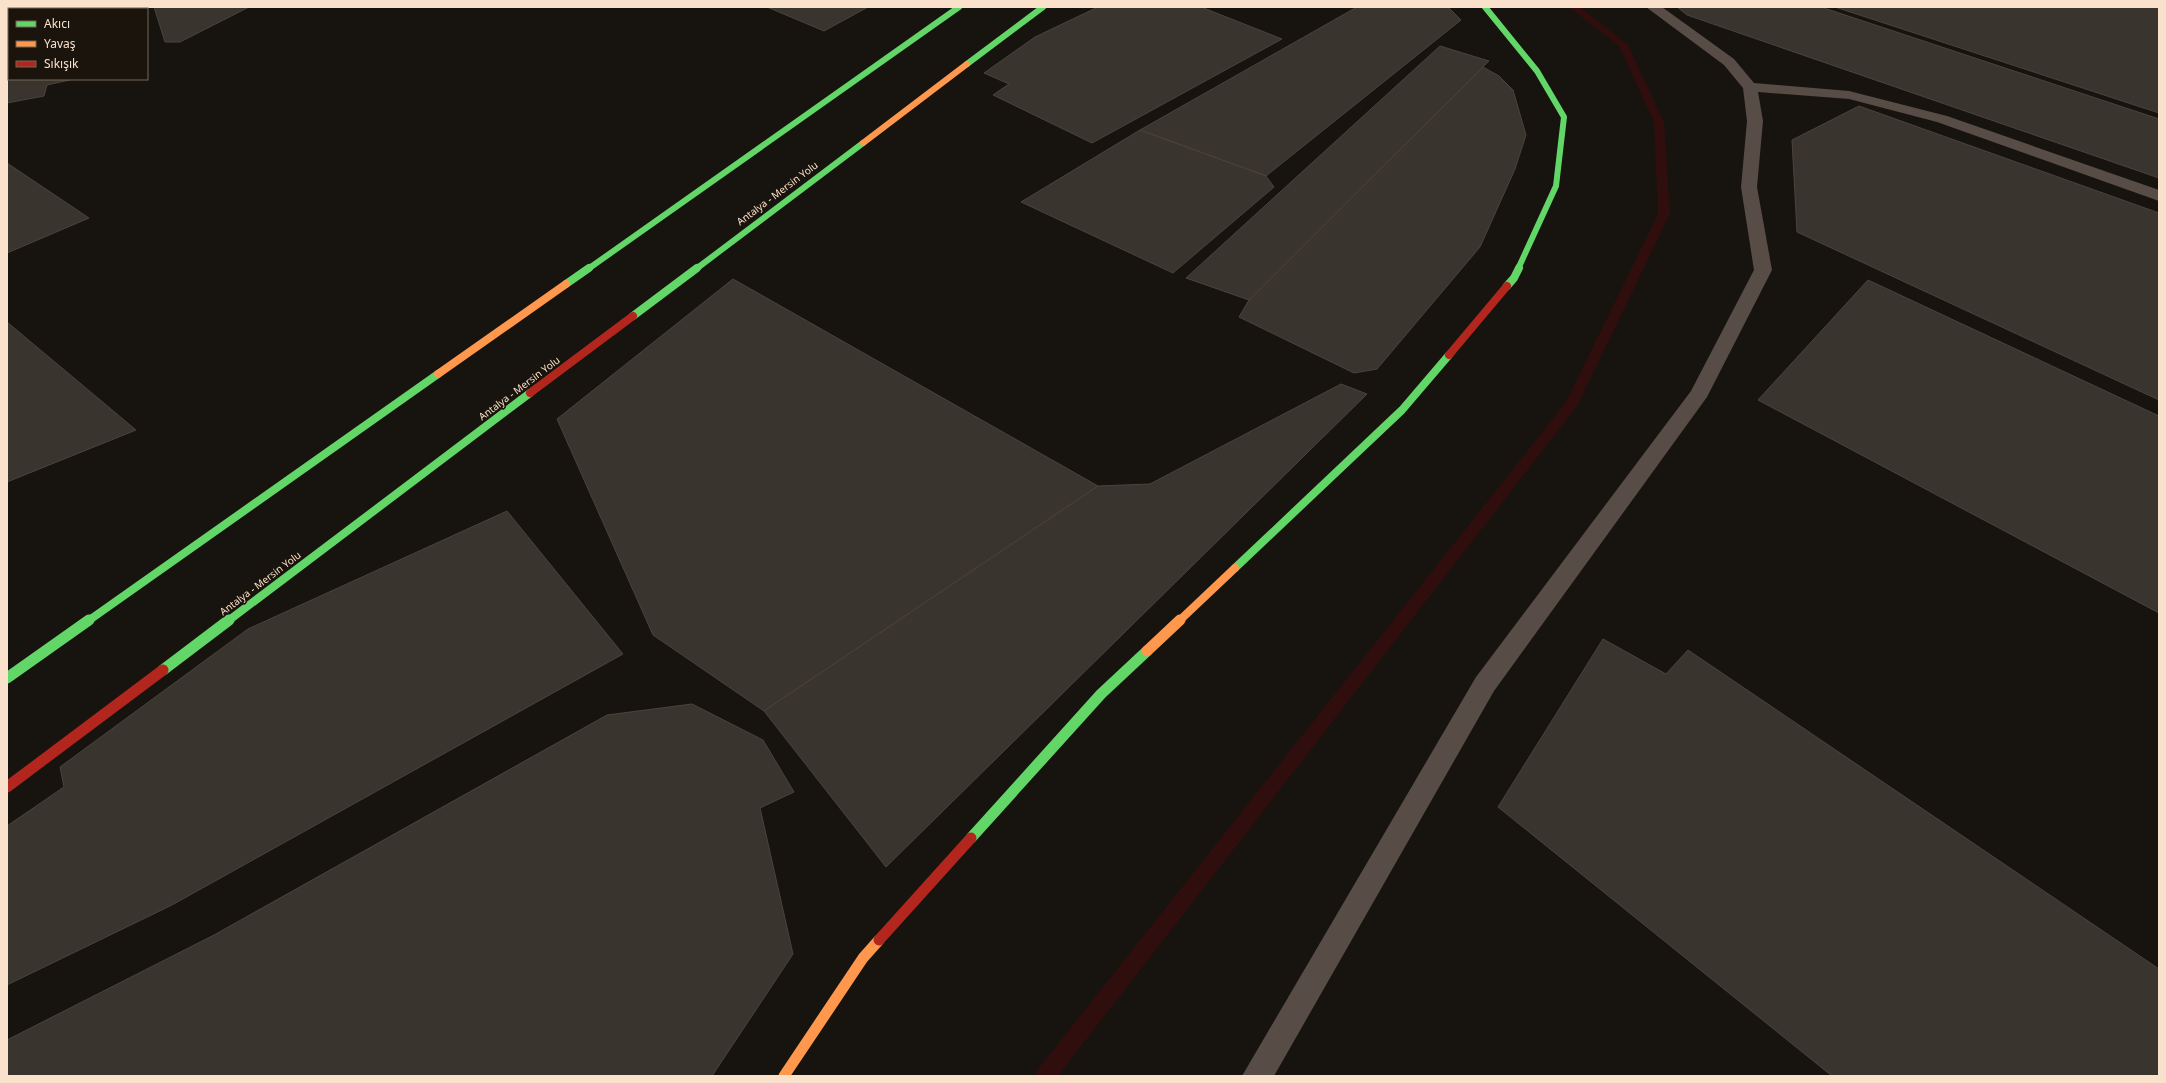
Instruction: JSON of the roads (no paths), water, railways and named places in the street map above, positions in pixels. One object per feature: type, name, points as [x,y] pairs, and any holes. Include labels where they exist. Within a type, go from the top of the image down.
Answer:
[{"type":"main road","points":[[7,678],[959,7]]},
{"type":"main road","name":"Antalya - Mersin Yolu","points":[[7,787],[1043,7]]},
{"type":"main road","points":[[784,1076],[863,958],[1101,694],[1402,410],[1514,278],[1556,186],[1564,117],[1537,71],[1485,7]]},
{"type":"street","points":[[1257,1076],[1485,684],[1700,394],[1763,270],[1749,187],[1755,122],[1750,86],[1729,62],[1653,7]]},
{"type":"street","points":[[1750,86],[1849,95],[1942,119],[2159,196]]},
{"type":"waterway","points":[[1045,1076],[1572,403],[1664,214],[1659,122],[1623,45],[1574,7]]}]
